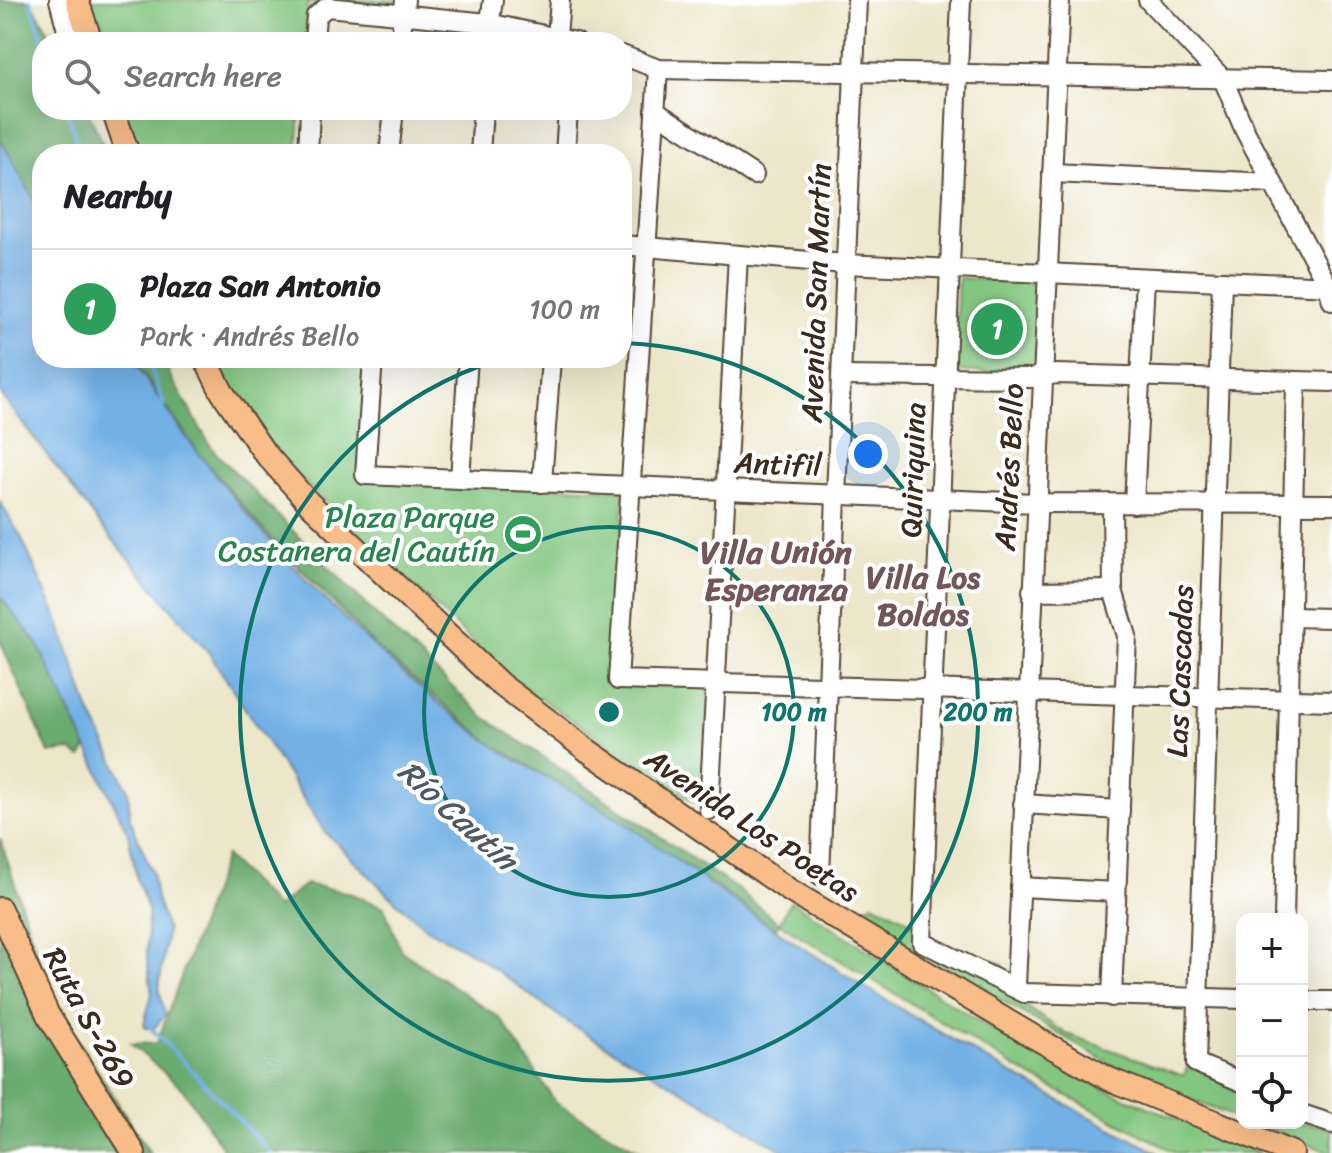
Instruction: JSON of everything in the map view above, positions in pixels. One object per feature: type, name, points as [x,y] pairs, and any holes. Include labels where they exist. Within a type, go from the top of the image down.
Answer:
[{"type":"main road","points":[[77,0],[88,32]]},
{"type":"main road","points":[[116,120],[125,144]]},
{"type":"main road","name":"Avenida Los Poetas","points":[[210,368],[222,392],[264,452],[309,503],[500,684],[587,750],[789,890],[1034,1037],[1109,1079],[1292,1153]]},
{"type":"main road","name":"Ruta S-269","points":[[0,909],[48,1015],[134,1153]]},
{"type":"street","points":[[59,0],[67,32]]},
{"type":"street","points":[[487,32],[493,0]]},
{"type":"street","points":[[560,0],[568,32]]},
{"type":"street","name":"Avenida San Martín","points":[[820,875],[857,0]]},
{"type":"street","name":"Quiriquina","points":[[961,0],[922,942],[1016,986]]},
{"type":"street","name":"Andrés Bello","points":[[1016,986],[1035,503],[1060,0]]},
{"type":"street","points":[[1148,0],[1223,79],[1272,183],[1331,291]]},
{"type":"street","points":[[315,32],[316,16],[327,7],[404,7],[484,32]]},
{"type":"street","points":[[401,32],[404,7]]},
{"type":"street","points":[[632,59],[658,69],[1332,80]]},
{"type":"street","points":[[658,69],[618,680],[1332,701]]},
{"type":"street","points":[[655,111],[754,175]]},
{"type":"street","points":[[308,144],[310,120]]},
{"type":"street","points":[[390,144],[393,120]]},
{"type":"street","points":[[481,144],[482,120]]},
{"type":"street","points":[[566,144],[567,120]]},
{"type":"street","points":[[1052,173],[1272,183]]},
{"type":"street","points":[[632,246],[845,264],[1222,281],[1331,291]]},
{"type":"street","points":[[709,810],[738,255]]},
{"type":"street","points":[[1134,504],[1145,278]]},
{"type":"street","name":"Las Cascadas","points":[[1222,281],[1196,1063],[1236,1080]]},
{"type":"street","name":"Antifil","points":[[372,368],[365,475],[1035,503],[1332,504]]},
{"type":"street","points":[[460,479],[467,368]]},
{"type":"street","points":[[542,483],[550,368]]},
{"type":"street","points":[[841,376],[945,378],[1057,374],[1332,382]]},
{"type":"street","points":[[1284,913],[1296,382]]},
{"type":"street","points":[[1112,504],[1113,590],[1127,636],[1112,997]]},
{"type":"street","points":[[1032,591],[1113,590]]},
{"type":"street","points":[[1291,617],[1332,618]]},
{"type":"street","points":[[1023,804],[1120,810]]},
{"type":"street","points":[[1020,887],[1116,892]]},
{"type":"street","points":[[1016,986],[1024,993],[1236,999]]},
{"type":"street","points":[[1308,1001],[1332,1001]]},
{"type":"street","points":[[1308,1116],[1332,1124]]},
{"type":"green space","points":[[0,0],[30,0],[49,32],[32,32],[32,120],[92,120],[103,144],[32,144],[32,197],[0,138]]},
{"type":"green space","points":[[85,0],[395,0],[395,4],[308,3],[306,32],[95,32]]},
{"type":"green space","points":[[123,120],[299,120],[298,144],[130,144]]},
{"type":"green space","points":[[958,278],[1040,282],[1036,375],[954,371]]},
{"type":"green space","points":[[139,368],[168,368],[213,450],[374,613],[483,716],[737,889],[779,923],[776,929],[620,820],[493,745],[381,652],[266,533],[202,458]]},
{"type":"green space","points":[[218,368],[365,368],[359,477],[624,490],[615,683],[707,684],[703,808],[513,680],[269,448]]},
{"type":"green space","points":[[0,596],[37,643],[87,748],[81,758],[70,750],[49,753],[0,641]]},
{"type":"green space","points":[[0,838],[52,1000],[150,1153],[0,1153]]},
{"type":"green space","points":[[225,856],[277,908],[305,884],[346,892],[384,907],[401,951],[500,1018],[556,1103],[644,1153],[226,1153],[183,1089],[131,1044],[157,1043]]},
{"type":"green space","points":[[791,901],[1030,1051],[1114,1093],[1261,1153],[1176,1153],[1028,1075],[779,923]]},
{"type":"green space","points":[[873,903],[906,919],[930,944],[1003,964],[1003,980],[1026,999],[1023,1005],[1067,1034],[1184,1076],[1188,1065],[1236,1085],[1236,1118],[1133,1077],[853,914]]},
{"type":"green space","points":[[1308,1124],[1332,1128],[1332,1153],[1267,1129],[1308,1129]]},
{"type":"water","name":"Río Cautín","points":[[0,138],[32,197],[32,368],[139,368],[204,461],[287,559],[377,650],[474,731],[620,820],[755,916],[903,1010],[1055,1098],[1158,1153],[787,1153],[570,1024],[478,957],[428,929],[325,832],[209,653],[98,522],[0,393]]},
{"type":"water","points":[[0,502],[21,537],[58,620],[90,712],[128,790],[130,819],[152,872],[156,898],[167,930],[159,988],[165,1015],[154,1028],[146,1028],[144,1024],[152,994],[147,957],[148,910],[137,879],[128,833],[37,643],[0,596]]},
{"type":"waterway","points":[[30,0],[41,32]]},
{"type":"waterway","points":[[70,120],[78,144]]},
{"type":"waterway","points":[[151,368],[164,406]]},
{"type":"waterway","points":[[151,1024],[151,1028],[271,1153]]},
{"type":"place","name":"Plaza San Antonio","points":[[997,329]]},
{"type":"place","name":"Plaza Parque Costanera del Cautín","points":[[523,534]]},
{"type":"district","name":"Villa Unión Esperanza","points":[[776,570]]},
{"type":"district","name":"Villa Los Boldos","points":[[923,596]]}]
